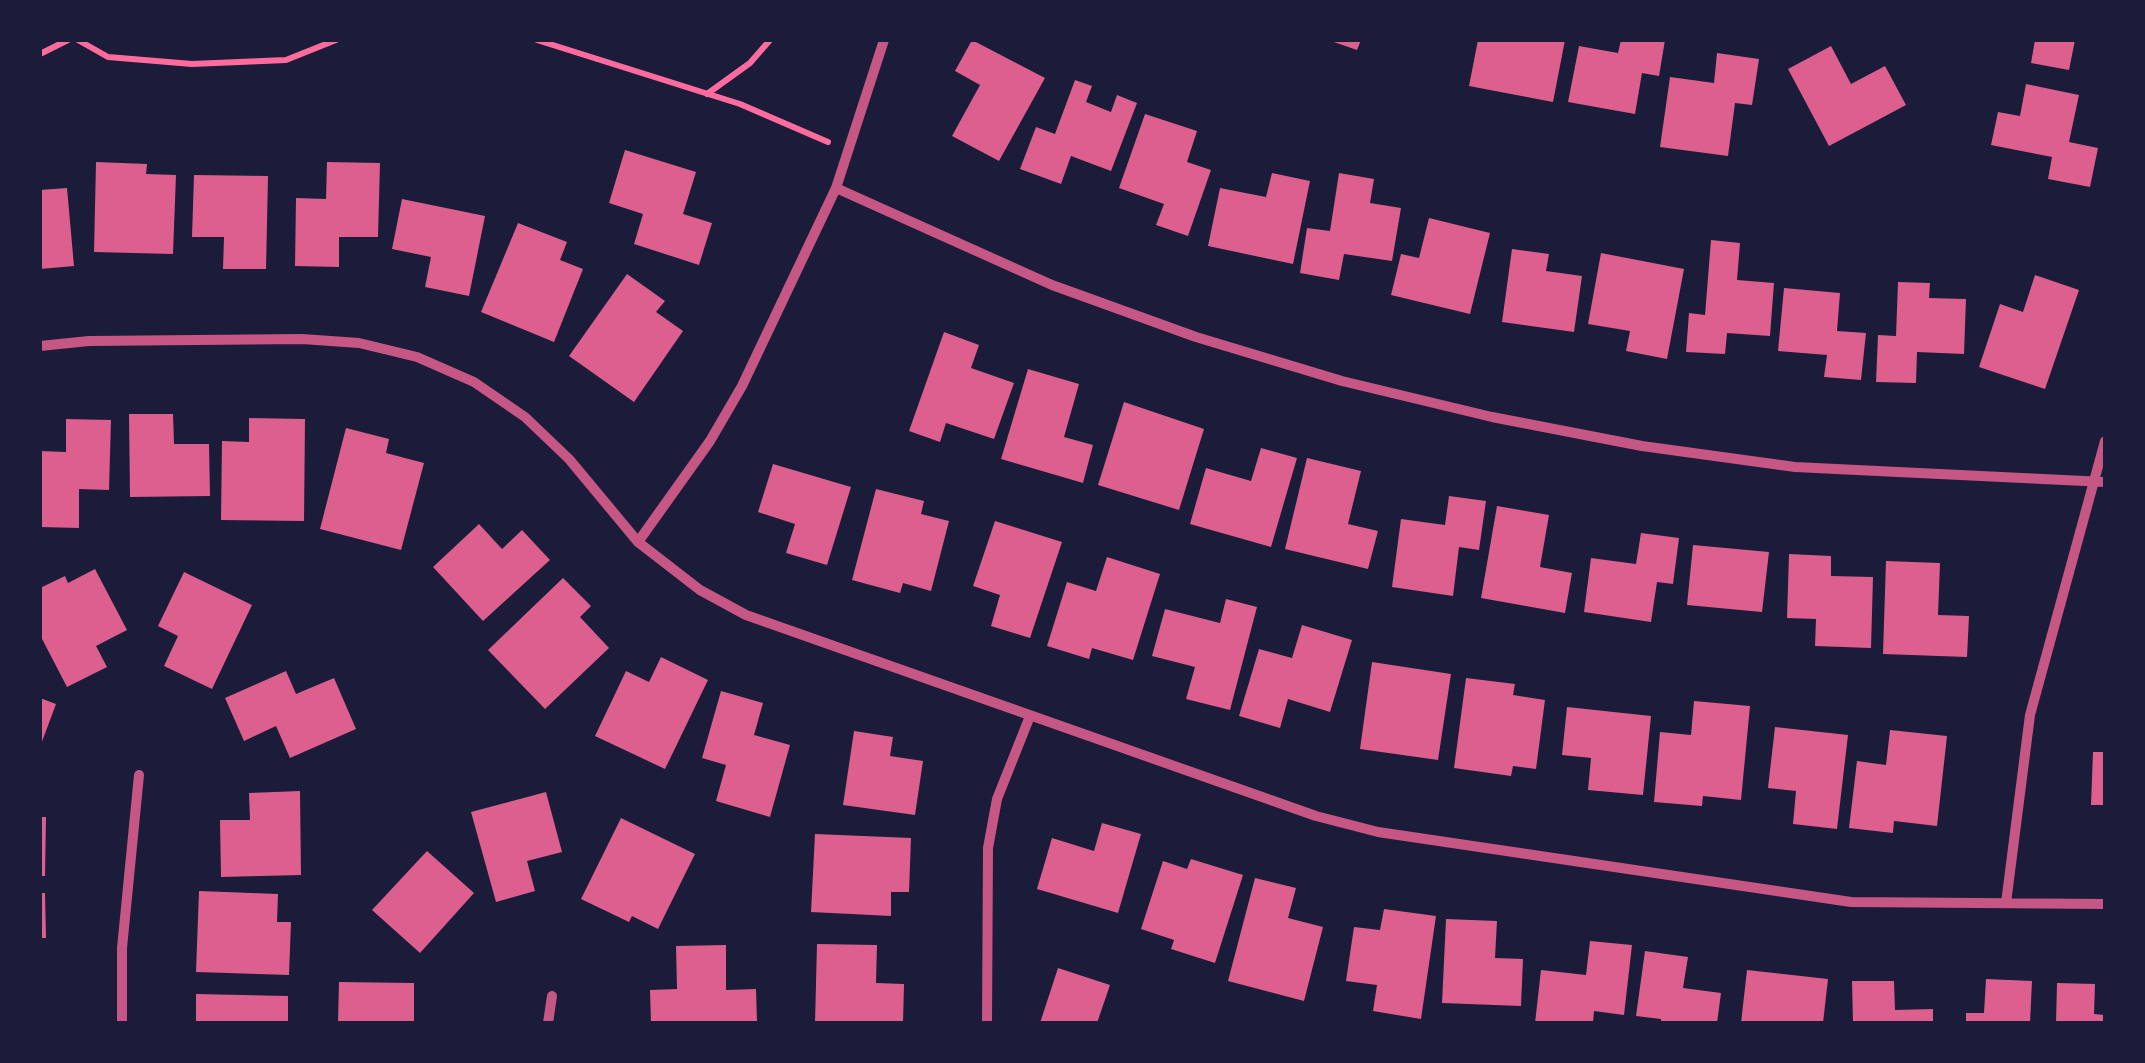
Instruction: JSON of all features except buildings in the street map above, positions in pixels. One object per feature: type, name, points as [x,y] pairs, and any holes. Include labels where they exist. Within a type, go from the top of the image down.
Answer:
[{"type":"street","points":[[638,542],[710,442],[742,386],[836,188],[884,40]]},
{"type":"street","points":[[836,188],[1052,285],[1196,337],[1342,381],[1492,417],[1642,446],[1794,467],[2099,482]]},
{"type":"street","points":[[40,346],[89,340],[302,339],[358,343],[417,358],[474,382],[525,417],[568,459],[638,542],[700,590],[746,615],[1316,816],[1378,832],[1851,902],[2105,904]]},
{"type":"street","points":[[2006,902],[2030,714],[2099,482],[2105,441]]},
{"type":"street","points":[[987,1023],[988,848],[997,798],[1030,716]]},
{"type":"street","points":[[122,1023],[122,948],[138,775]]},
{"type":"street","points":[[548,1023],[552,996]]},
{"type":"path","points":[[40,54],[68,40]]},
{"type":"path","points":[[78,40],[108,56],[192,64],[286,60],[336,40]]},
{"type":"path","points":[[537,40],[768,115],[850,152]]},
{"type":"path","points":[[707,94],[750,62],[770,40]]}]
